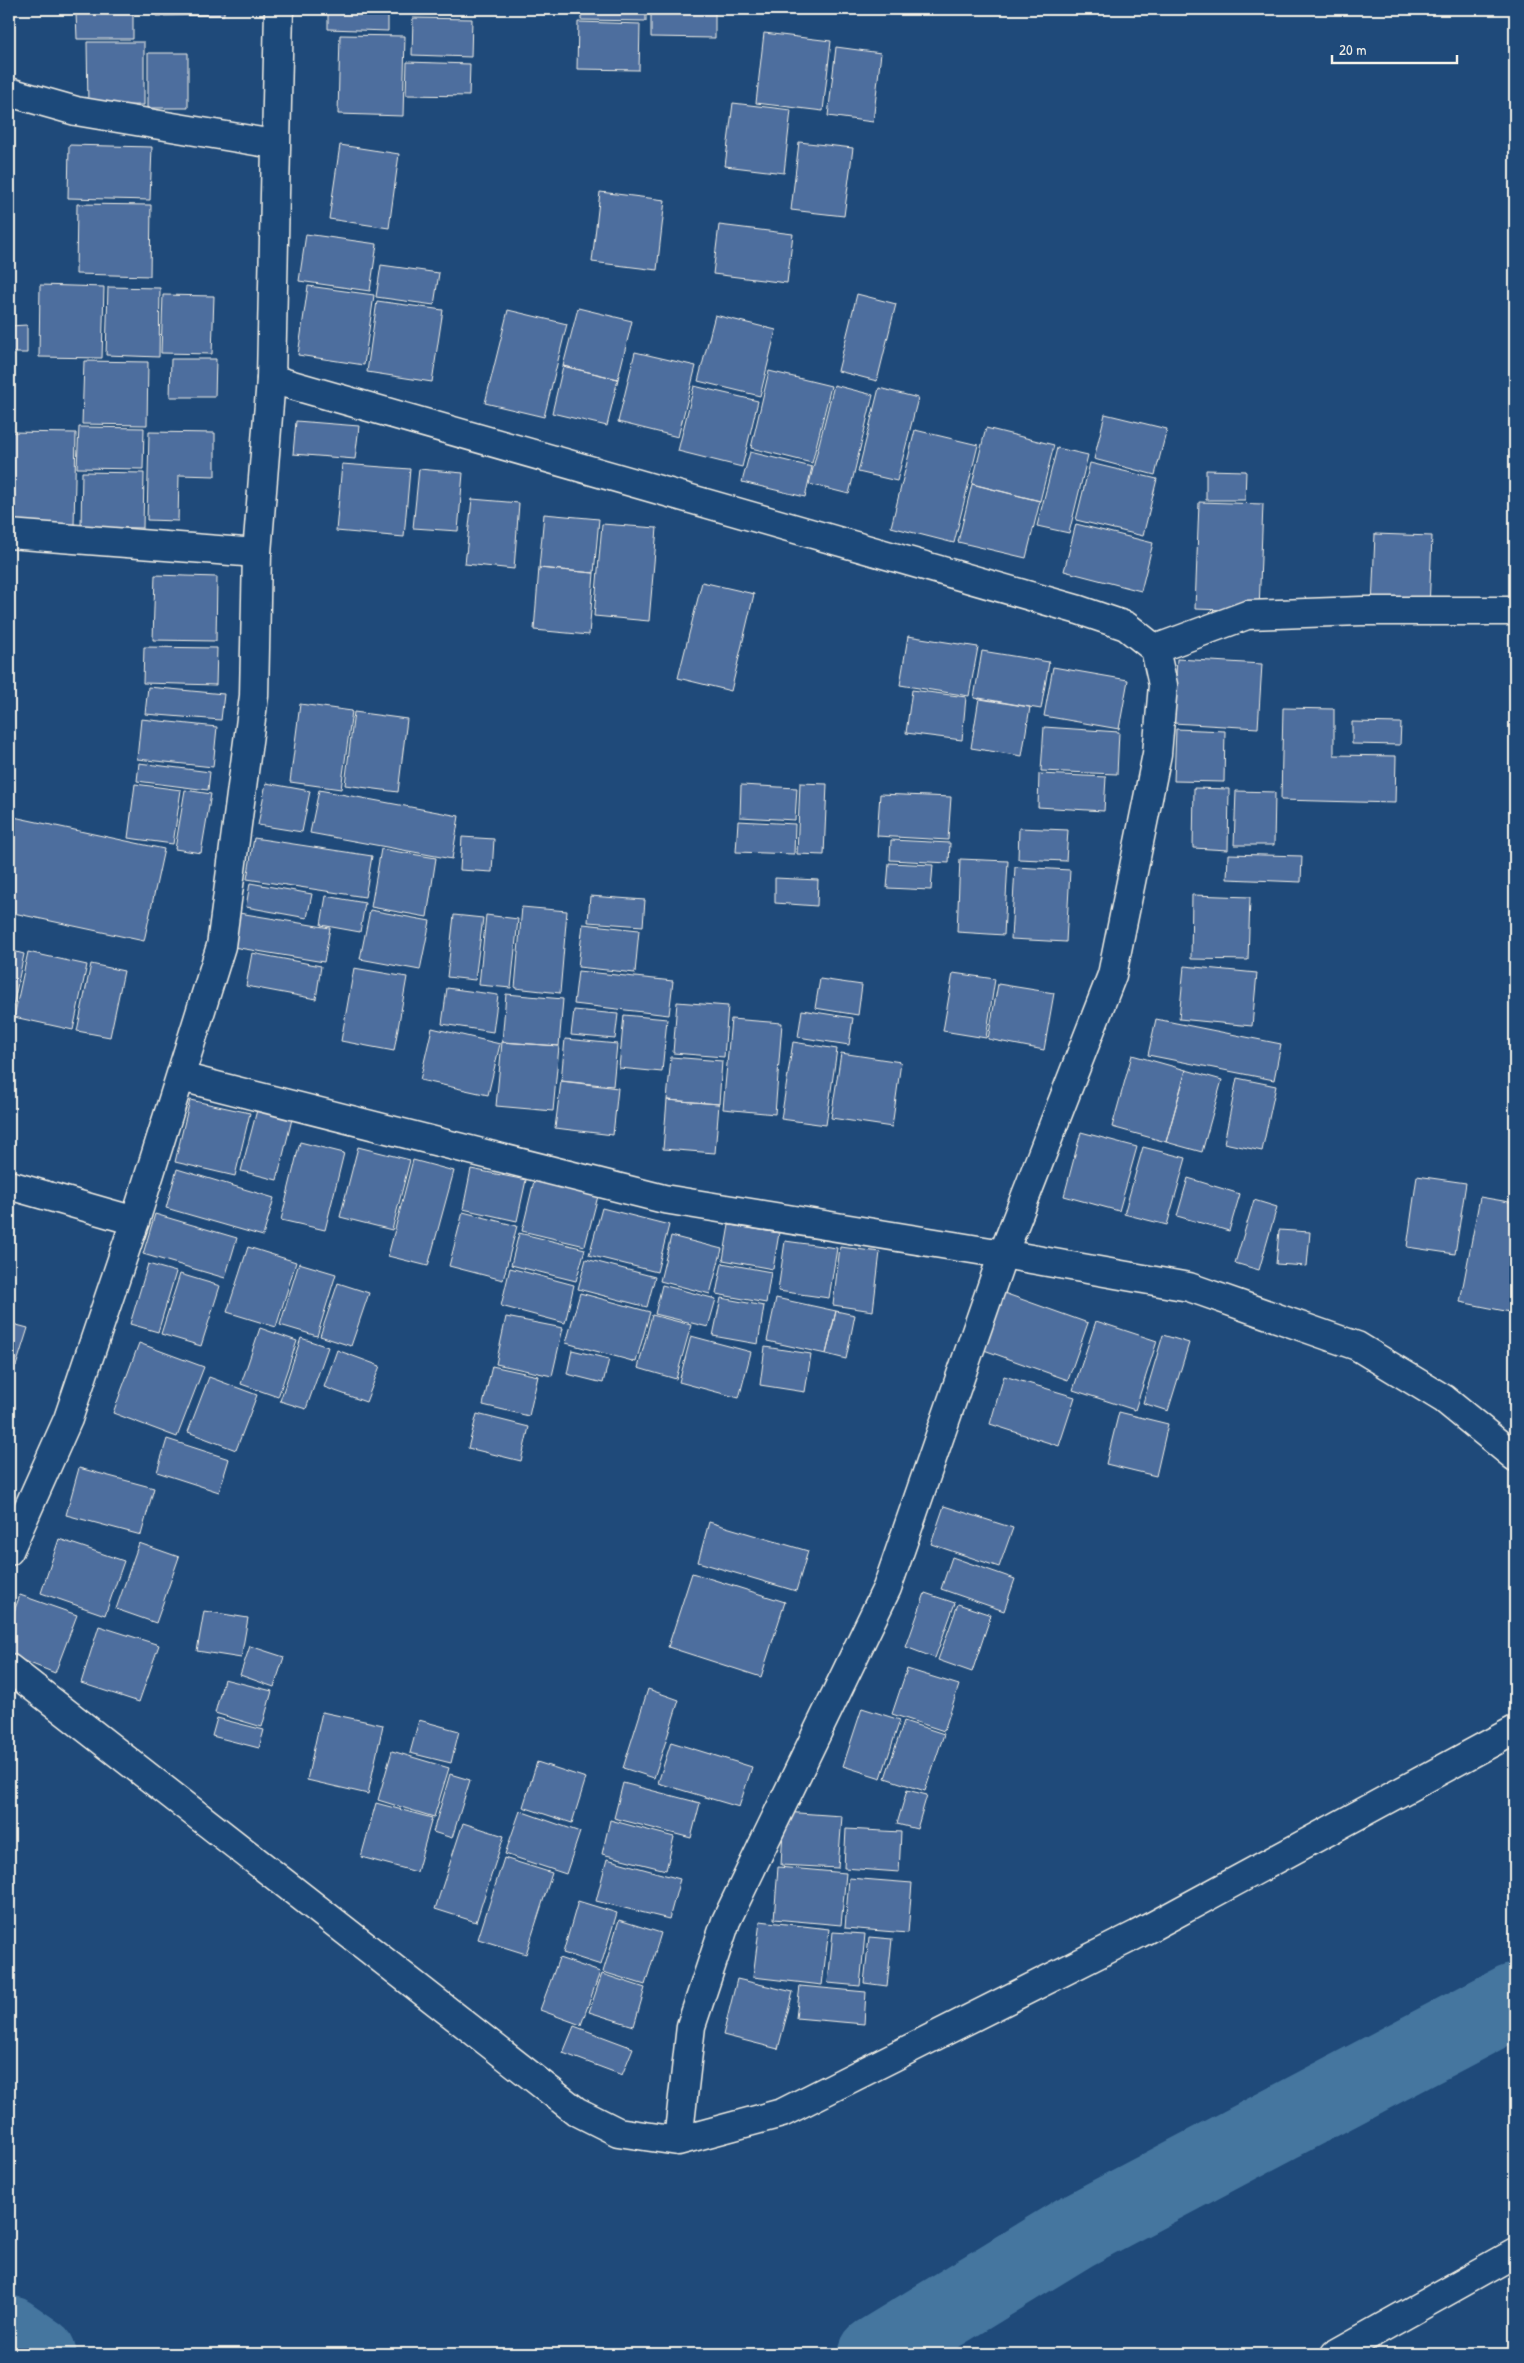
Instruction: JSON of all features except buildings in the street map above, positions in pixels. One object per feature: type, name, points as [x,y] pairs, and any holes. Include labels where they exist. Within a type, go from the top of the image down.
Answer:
[{"type":"street","points":[[9,1551],[68,1419],[182,1078],[221,946],[254,696],[257,553],[271,379],[274,144],[279,9]]},
{"type":"street","points":[[9,92],[76,111],[274,144]]},
{"type":"street","points":[[271,379],[1079,610],[1126,626],[1154,649],[1164,685],[1157,754],[1112,975],[1003,1254],[887,1588],[726,1921],[691,2026],[678,2141]]},
{"type":"street","points":[[9,534],[257,553]]},
{"type":"street","points":[[1154,649],[1247,615],[1360,611],[1515,611]]},
{"type":"street","points":[[182,1078],[664,1199],[1003,1254],[1189,1287],[1357,1346],[1444,1399],[1515,1456]]},
{"type":"street","points":[[9,1185],[135,1221]]},
{"type":"street","points":[[9,1668],[576,2110],[618,2132],[678,2141],[782,2113],[1138,1934],[1515,1730]]},
{"type":"street","points":[[1335,2354],[1515,2253]]},
{"type":"waterway","points":[[876,2354],[1075,2232],[1515,2000]]},
{"type":"waterway","points":[[9,2333],[39,2354]]}]
